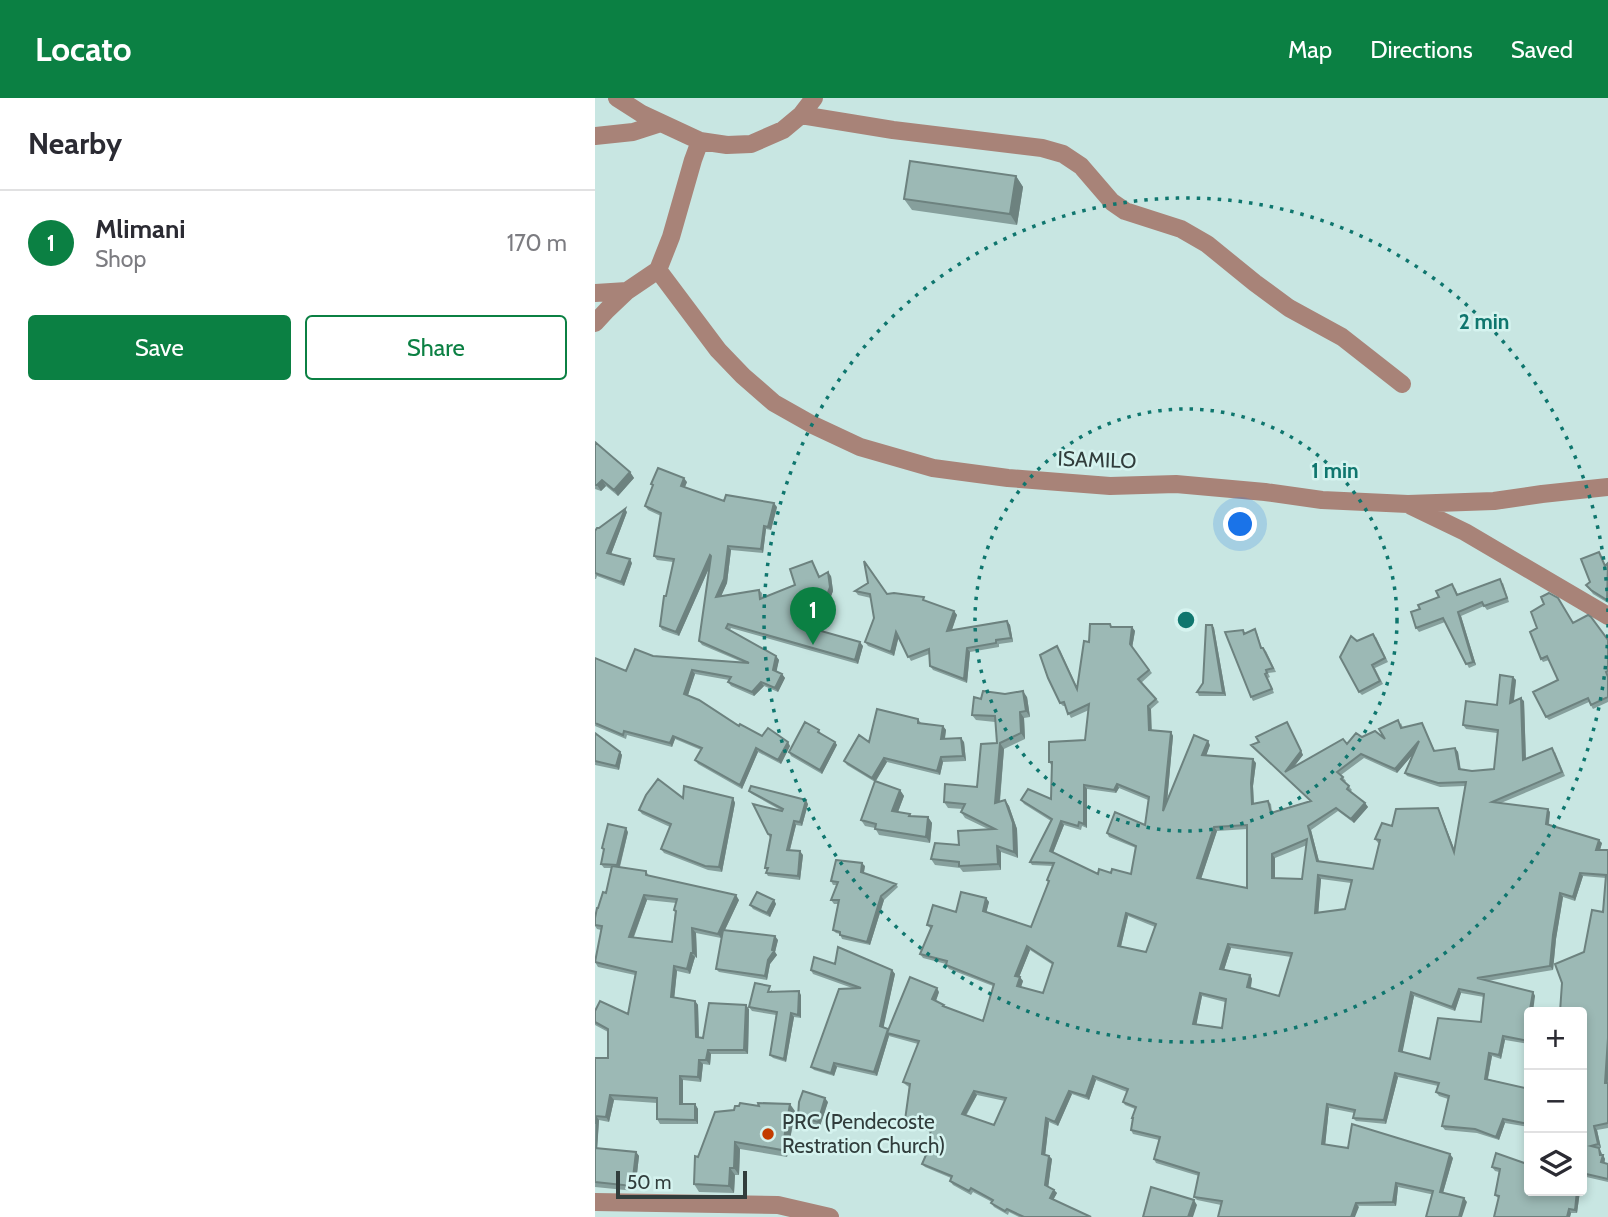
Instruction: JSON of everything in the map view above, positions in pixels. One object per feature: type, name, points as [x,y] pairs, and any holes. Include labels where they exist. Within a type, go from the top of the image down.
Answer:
[{"type":"street","points":[[617,98],[642,114],[700,141],[727,145],[751,144],[782,130],[801,115],[814,98]]},
{"type":"street","points":[[801,115],[893,130],[1042,148],[1063,154],[1081,166],[1112,202],[1125,211],[1181,229],[1206,244],[1289,308],[1342,337],[1402,384]]},
{"type":"street","points":[[595,136],[633,132],[661,123]]},
{"type":"street","points":[[595,323],[627,291],[658,270],[671,237],[700,141]]},
{"type":"street","name":"ISAMILO","points":[[658,270],[718,350],[774,403],[860,447],[933,468],[1008,478],[1110,486],[1177,484],[1322,500],[1408,504],[1494,501],[1608,487]]},
{"type":"street","points":[[595,293],[627,291]]},
{"type":"street","points":[[1408,504],[1465,532],[1608,616]]},
{"type":"street","points":[[595,1202],[774,1211],[830,1217]]},
{"type":"building","points":[[910,161],[1016,176],[1010,214],[904,199]]},
{"type":"building","points":[[595,442],[630,472],[614,490],[602,480],[595,485]]},
{"type":"building","points":[[658,468],[684,478],[681,486],[724,501],[726,495],[774,503],[768,527],[764,526],[761,549],[728,546],[724,579],[716,597],[759,590],[760,599],[795,585],[790,569],[812,561],[819,577],[828,572],[830,587],[819,616],[821,631],[860,642],[855,660],[728,624],[726,628],[776,656],[773,670],[782,674],[775,688],[761,682],[752,692],[728,682],[731,677],[692,670],[684,694],[699,700],[739,726],[740,724],[762,736],[768,728],[788,742],[778,760],[756,748],[740,785],[695,760],[702,748],[673,736],[670,743],[624,731],[623,735],[595,723],[595,658],[626,671],[635,649],[653,656],[749,663],[699,641],[710,555],[676,632],[660,626],[664,596],[674,559],[654,556],[661,513],[645,506]]},
{"type":"building","points":[[625,509],[607,553],[630,559],[621,582],[595,573],[595,531]]},
{"type":"building","points":[[1599,552],[1605,566],[1608,563],[1607,600],[1586,585],[1590,582],[1581,559]]},
{"type":"building","points":[[864,561],[887,594],[924,597],[923,600],[954,611],[947,631],[1007,621],[1011,638],[967,648],[964,679],[930,666],[929,649],[908,657],[896,632],[891,652],[865,642],[874,618],[870,594],[855,591],[868,583]]},
{"type":"building","points":[[1500,579],[1507,598],[1484,606],[1482,602],[1458,612],[1473,662],[1466,664],[1443,618],[1416,628],[1411,612],[1420,609],[1418,605],[1439,597],[1436,591],[1452,584],[1457,595]]},
{"type":"building","points":[[1549,593],[1558,598],[1573,623],[1588,615],[1608,640],[1608,697],[1591,705],[1588,698],[1546,717],[1533,692],[1558,680],[1547,656],[1541,659],[1530,632],[1537,628],[1531,612],[1544,604],[1541,597]]},
{"type":"building","points":[[1090,624],[1132,627],[1130,644],[1149,670],[1138,679],[1156,699],[1148,706],[1149,730],[1171,732],[1163,811],[1194,735],[1208,741],[1202,755],[1253,759],[1252,804],[1268,801],[1271,813],[1311,801],[1251,745],[1259,742],[1256,737],[1287,722],[1301,751],[1285,772],[1343,739],[1347,744],[1356,733],[1362,737],[1375,731],[1385,739],[1379,729],[1398,720],[1401,728],[1422,723],[1434,751],[1455,748],[1459,769],[1494,769],[1498,730],[1463,725],[1466,701],[1497,705],[1500,675],[1513,677],[1510,703],[1521,698],[1523,760],[1552,748],[1562,772],[1492,802],[1548,809],[1546,824],[1599,840],[1596,850],[1608,850],[1608,1038],[1605,1083],[1608,1083],[1608,1123],[1594,1126],[1598,1144],[1591,1146],[1599,1148],[1600,1155],[1603,1155],[1601,1162],[1608,1164],[1608,1179],[1587,1174],[1587,1007],[1560,1007],[1562,983],[1555,964],[1584,952],[1592,910],[1603,912],[1606,875],[1580,873],[1573,897],[1560,893],[1550,966],[1477,978],[1533,992],[1530,1007],[1524,1007],[1524,1040],[1503,1036],[1499,1055],[1489,1053],[1485,1079],[1524,1088],[1524,1123],[1503,1119],[1496,1137],[1475,1129],[1442,1126],[1449,1096],[1436,1092],[1439,1083],[1395,1073],[1384,1120],[1353,1118],[1355,1110],[1327,1104],[1322,1144],[1348,1148],[1352,1124],[1450,1154],[1440,1192],[1464,1198],[1459,1217],[1426,1217],[1433,1191],[1396,1183],[1393,1202],[1356,1203],[1351,1217],[1218,1217],[1222,1201],[1194,1197],[1199,1173],[1154,1159],[1160,1137],[1131,1130],[1136,1107],[1123,1102],[1128,1089],[1093,1076],[1086,1096],[1069,1091],[1055,1122],[1046,1118],[1042,1154],[1049,1156],[1045,1185],[1054,1190],[1050,1198],[1091,1217],[1024,1217],[1007,1209],[1005,1211],[991,1203],[993,1200],[971,1188],[969,1191],[950,1181],[952,1176],[922,1164],[930,1146],[931,1129],[905,1120],[910,1084],[903,1082],[919,1041],[887,1033],[910,977],[937,988],[932,999],[943,1006],[983,1021],[994,984],[946,965],[947,961],[920,954],[932,926],[927,925],[933,905],[956,912],[961,892],[986,898],[983,911],[1031,927],[1054,863],[1030,862],[1052,819],[1021,800],[1028,789],[1051,799],[1052,762],[1049,762],[1049,742],[1085,740],[1089,704],[1068,714],[1064,702],[1060,703],[1048,678],[1040,655],[1057,646],[1077,689],[1084,641],[1089,642]],"holes":[[[1419,741],[1405,773],[1438,783],[1466,782],[1454,852],[1438,808],[1396,809],[1392,826],[1382,823],[1375,839],[1380,840],[1373,869],[1317,861],[1308,826],[1336,808],[1351,819],[1365,803],[1347,789],[1349,786],[1337,772],[1361,754],[1395,769]],[[1117,784],[1149,797],[1145,825],[1115,812],[1107,833],[1136,846],[1131,874],[1112,869],[1111,873],[1099,869],[1098,874],[1050,851],[1061,821],[1078,826],[1079,822],[1084,824],[1084,785],[1114,790]],[[1247,825],[1247,888],[1197,878],[1214,827]],[[1307,839],[1302,879],[1272,878],[1272,854]],[[1318,875],[1352,880],[1345,909],[1315,913]],[[1126,913],[1156,924],[1146,952],[1118,946]],[[1228,944],[1292,953],[1279,996],[1247,987],[1250,975],[1220,969]],[[1027,946],[1053,963],[1043,993],[1017,986],[1020,977],[1015,976]],[[1459,989],[1484,994],[1481,1022],[1438,1018],[1430,1059],[1399,1051],[1411,992],[1452,1007]],[[1200,993],[1226,999],[1222,1028],[1193,1024]],[[974,1091],[1006,1098],[994,1125],[962,1114]]]},
{"type":"building","points":[[1206,625],[1212,625],[1223,693],[1197,692],[1203,683]]},
{"type":"building","points":[[1255,629],[1261,648],[1273,668],[1266,670],[1265,674],[1272,689],[1251,697],[1225,632],[1243,630],[1244,634]]},
{"type":"building","points":[[1373,634],[1385,658],[1372,665],[1380,681],[1359,692],[1340,657],[1351,636],[1357,641]]},
{"type":"building","points":[[983,691],[1005,694],[1023,691],[1026,711],[1020,712],[1021,733],[1000,743],[995,803],[1005,800],[1013,823],[1014,852],[997,846],[998,864],[959,866],[959,862],[931,859],[935,843],[959,845],[958,831],[995,829],[961,812],[965,804],[944,802],[945,784],[977,787],[981,744],[997,743],[995,716],[972,715],[974,697],[981,699]]},
{"type":"building","points":[[877,709],[918,719],[918,723],[943,726],[941,739],[961,738],[963,756],[941,757],[937,771],[884,758],[872,778],[844,761],[859,735],[869,742]]},
{"type":"building","points":[[805,722],[835,742],[820,770],[789,752]]},
{"type":"building","points":[[595,733],[620,752],[616,766],[595,761]]},
{"type":"building","points":[[658,779],[683,798],[684,786],[733,798],[719,867],[705,866],[661,849],[671,824],[639,810]]},
{"type":"building","points":[[875,781],[900,790],[892,811],[910,814],[909,816],[928,817],[926,837],[875,829],[876,824],[861,820]]},
{"type":"building","points":[[751,786],[806,800],[800,822],[794,821],[787,850],[800,851],[798,876],[766,873],[771,835],[753,804],[782,811],[783,809],[749,791]]},
{"type":"building","points":[[608,824],[626,828],[617,865],[601,864]]},
{"type":"building","points":[[836,860],[862,863],[861,872],[896,884],[881,896],[867,942],[840,935],[840,932],[833,930],[839,900],[831,900],[838,882],[831,881]]},
{"type":"building","points":[[612,866],[646,871],[646,875],[736,895],[718,934],[692,928],[693,953],[687,969],[674,966],[671,997],[695,1001],[696,1037],[703,1038],[709,1003],[746,1005],[744,1050],[708,1050],[706,1060],[699,1060],[698,1077],[680,1076],[680,1104],[695,1104],[695,1120],[657,1119],[657,1098],[610,1095],[606,1117],[596,1116],[595,1124],[595,1058],[608,1058],[608,1029],[595,1022],[595,1011],[600,1001],[628,1014],[636,972],[595,962],[602,926],[595,925],[595,918],[603,892],[606,893]],"holes":[[[644,895],[677,899],[672,942],[629,937]]]},
{"type":"building","points":[[757,892],[774,900],[767,913],[750,905]]},
{"type":"building","points":[[723,930],[775,936],[774,951],[768,960],[765,976],[716,969]]},
{"type":"building","points":[[838,947],[892,970],[880,1026],[888,1029],[874,1072],[834,1063],[831,1073],[811,1067],[839,989],[861,988],[811,970],[814,957],[835,964]]},
{"type":"building","points":[[755,983],[770,986],[768,992],[799,991],[798,1015],[791,1013],[784,1059],[770,1055],[777,1012],[749,1007]]},
{"type":"building","points":[[803,1091],[825,1098],[818,1122],[798,1116]]},
{"type":"building","points":[[740,1103],[759,1106],[758,1103],[790,1104],[782,1150],[735,1142],[734,1168],[730,1168],[729,1186],[694,1184],[695,1156],[698,1157],[715,1112],[734,1110]]},
{"type":"building","points":[[595,1148],[636,1152],[632,1186],[595,1182]]},
{"type":"building","points":[[1496,1153],[1524,1163],[1524,1196],[1576,1196],[1575,1210],[1569,1209],[1567,1217],[1494,1217],[1499,1196],[1495,1195],[1500,1169],[1492,1167]]},
{"type":"building","points":[[1151,1187],[1194,1200],[1188,1217],[1143,1217]]},
{"type":"place","name":"Mlimani","points":[[813,645]]},
{"type":"place","name":"PRC (Pendecoste Restration Church)","points":[[768,1134]]}]
